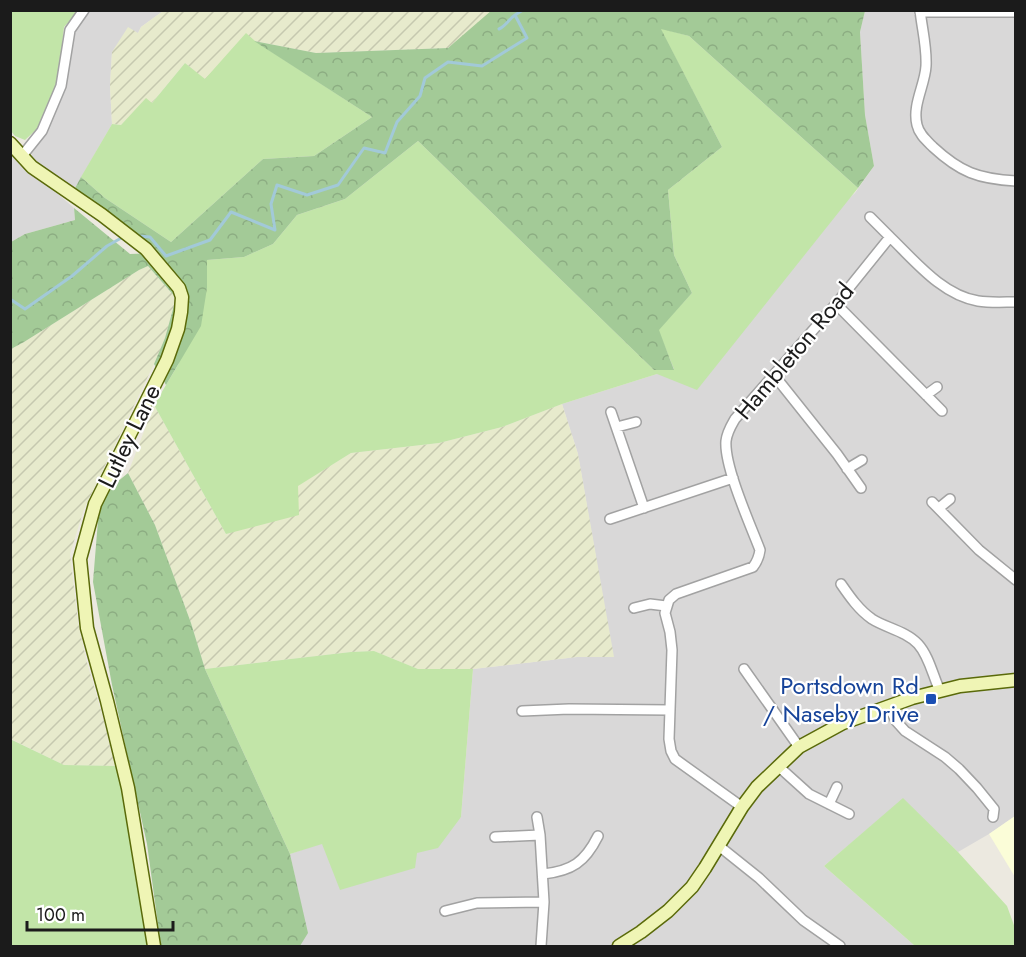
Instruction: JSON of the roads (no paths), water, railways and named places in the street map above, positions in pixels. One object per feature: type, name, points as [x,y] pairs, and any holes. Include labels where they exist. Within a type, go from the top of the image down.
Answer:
[{"type":"street","points":[[10,143],[22,156],[42,131],[61,86],[70,30],[84,10]]},
{"type":"street","points":[[1016,12],[920,11],[926,69],[916,120],[920,133],[941,155],[964,170],[982,178],[1016,181]]},
{"type":"street","name":"Lutley Lane","points":[[22,156],[32,167],[102,215],[146,249],[179,288],[182,297],[178,329],[167,360],[95,504],[80,559],[87,628],[128,788],[154,946]]},
{"type":"street","points":[[870,217],[928,274],[961,297],[980,302],[1016,302]]},
{"type":"street","name":"Hambleton Road","points":[[666,606],[676,594],[753,567],[757,562],[760,550],[733,478],[726,444],[728,430],[890,237]]},
{"type":"street","points":[[836,304],[942,411]]},
{"type":"street","points":[[774,375],[861,488]]},
{"type":"street","points":[[926,396],[937,387]]},
{"type":"street","points":[[611,412],[644,508]]},
{"type":"street","points":[[616,427],[636,422]]},
{"type":"street","points":[[848,469],[862,460]]},
{"type":"street","points":[[610,519],[733,478]]},
{"type":"street","points":[[950,500],[936,505],[979,550],[1016,580]]},
{"type":"street","points":[[841,584],[864,613],[916,642],[923,651],[940,691]]},
{"type":"street","points":[[844,608],[854,601]]},
{"type":"street","points":[[634,608],[650,604],[666,606],[665,613],[672,650],[669,740],[675,759],[742,807]]},
{"type":"street","points":[[744,669],[799,747]]},
{"type":"street","points":[[619,946],[668,911],[692,887],[757,787],[799,747],[843,723],[912,698],[960,686],[1016,680]]},
{"type":"street","points":[[889,706],[896,721],[905,731],[959,769],[995,809]]},
{"type":"street","points":[[522,711],[669,710]]},
{"type":"street","points":[[778,766],[809,794],[849,813]]},
{"type":"street","points":[[829,804],[837,787]]},
{"type":"street","points":[[537,817],[544,902],[541,946]]},
{"type":"street","points":[[495,837],[540,835]]},
{"type":"street","points":[[543,873],[571,868],[590,852],[598,836]]},
{"type":"street","points":[[719,846],[759,878],[803,920],[840,946]]},
{"type":"street","points":[[445,911],[477,903],[544,902]]},
{"type":"waterway","points":[[138,236],[150,237],[166,256],[210,240],[231,212],[275,230],[271,204],[277,185],[307,195],[338,185],[364,148],[385,153],[397,122],[420,96],[425,78],[448,62],[482,66],[527,38],[515,15],[523,10]]},
{"type":"waterway","points":[[499,29],[515,15]]},
{"type":"waterway","points":[[10,299],[25,309],[72,276],[107,246],[123,237]]},
{"type":"place","name":"Portsdown Rd / Naseby Drive","points":[[931,699]]}]
